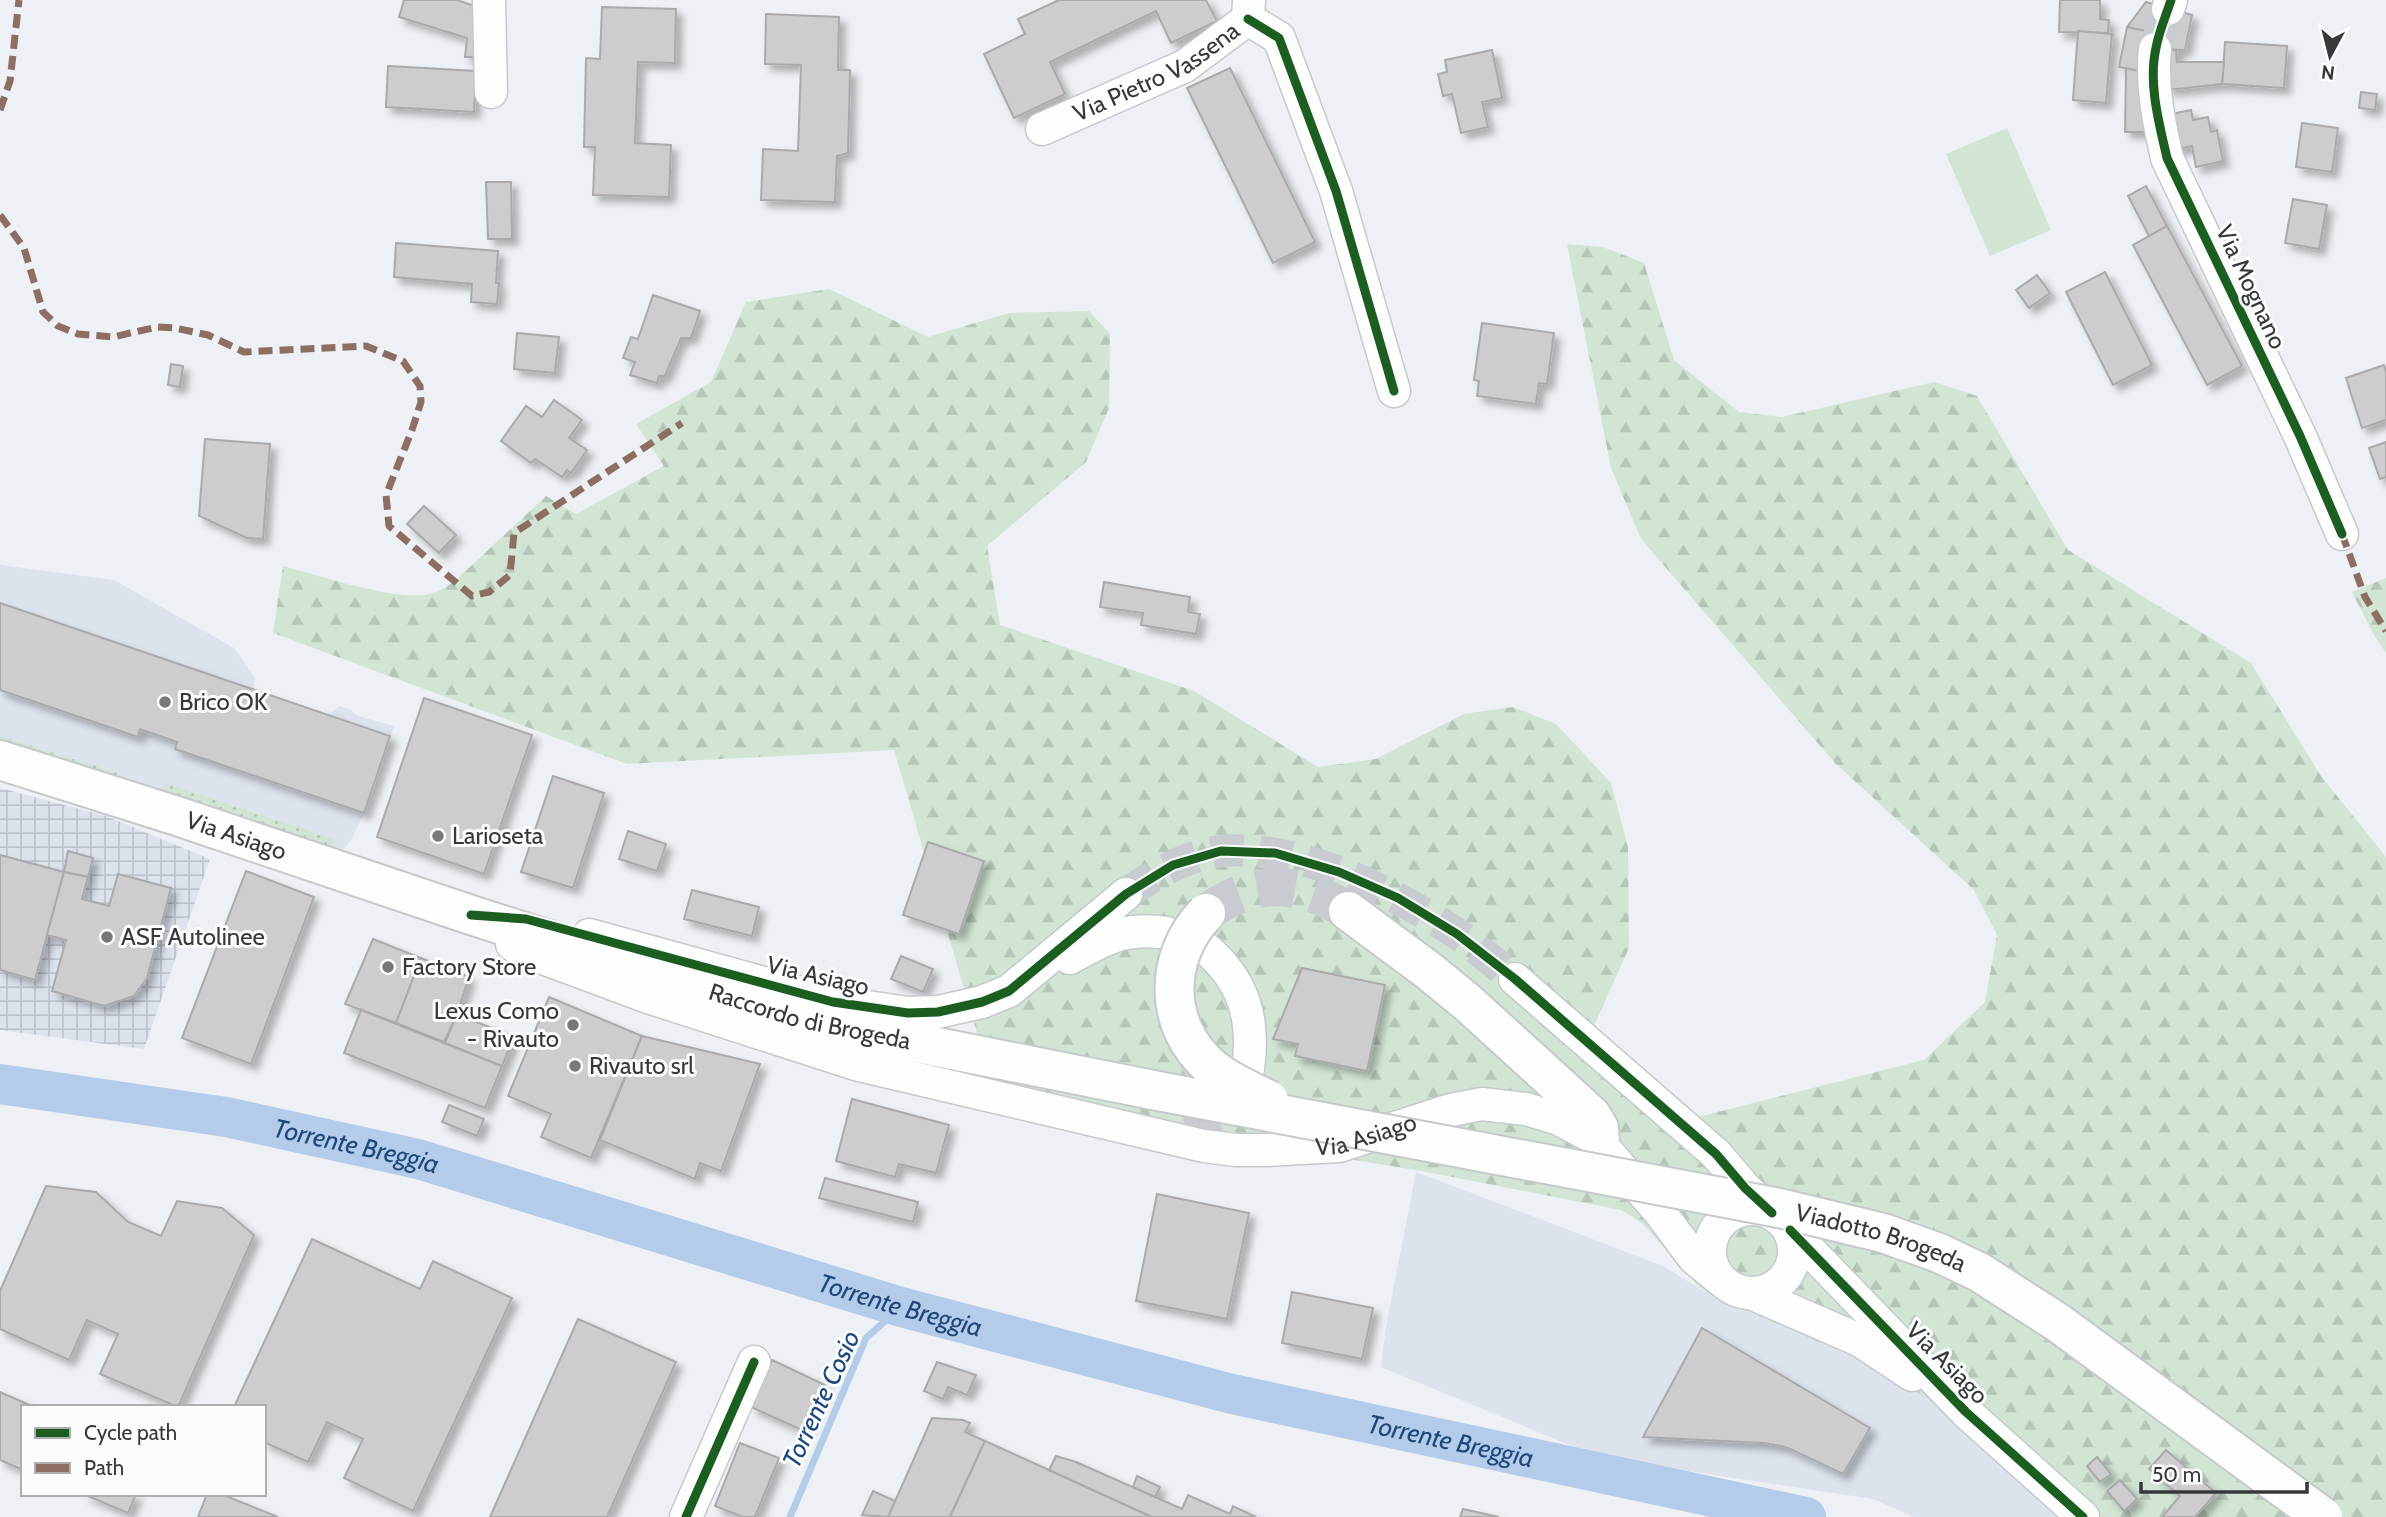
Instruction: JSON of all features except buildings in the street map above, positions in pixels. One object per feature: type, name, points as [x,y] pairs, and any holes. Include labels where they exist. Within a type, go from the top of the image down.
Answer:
[{"type":"main road","name":"Via Asiago","points":[[0,760],[177,816],[471,915]]},
{"type":"main road","points":[[1348,911],[1468,1003],[1591,1115],[1599,1128],[1600,1143]]},
{"type":"main road","name":"Raccordo di Brogeda","points":[[471,915],[797,1019],[1158,1091]]},
{"type":"main road","points":[[1205,930],[1197,922],[1184,944],[1175,975],[1176,1010],[1188,1039],[1210,1067],[1228,1080],[1309,1119]]},
{"type":"main road","name":"Viadotto Brogeda","points":[[1158,1091],[1779,1208],[1883,1233],[1939,1253],[1979,1272],[2057,1322],[2323,1517]]},
{"type":"street","points":[[489,0],[491,92]]},
{"type":"street","points":[[1248,10],[1279,38],[1336,191],[1394,391]]},
{"type":"street","name":"Via Pietro Vassena","points":[[1042,129],[1185,66],[1248,10]]},
{"type":"street","name":"Via Mognano","points":[[2155,49],[2153,70],[2158,116],[2167,158],[2300,436],[2342,534]]},
{"type":"street","name":"Via Asiago","points":[[471,915],[526,919],[799,993],[878,1010],[908,1013],[938,1012],[982,1002],[1009,991],[1126,894]]},
{"type":"street","name":"Via Asiago","points":[[471,915],[519,949],[648,997],[779,1040],[859,1065],[1204,1146],[1226,1149],[1339,1146],[1451,1110],[1482,1104],[1525,1109],[1559,1119],[1595,1138],[1659,1211],[1694,1258],[1721,1280]]},
{"type":"street","points":[[1009,991],[1036,980],[1116,933],[1141,930],[1167,933]]},
{"type":"street","points":[[1205,930],[1246,1007],[1251,1045],[1248,1069]]},
{"type":"street","name":"Via Asiago","points":[[1515,979],[1716,1154],[1745,1188],[1966,1412],[2082,1517]]},
{"type":"street","points":[[1140,1130],[1185,1127]]},
{"type":"street","points":[[1750,1208],[1781,1222],[1795,1248],[1791,1269],[1780,1283],[1773,1288],[1751,1293],[1737,1290],[1721,1280],[1713,1268],[1710,1244],[1716,1229],[1730,1214],[1750,1208]]},
{"type":"street","name":"Via Asiago","points":[[1751,1293],[1859,1340],[1966,1412]]},
{"type":"street","points":[[686,1517],[754,1362]]},
{"type":"shaded area","points":[[0,565],[114,580],[234,648],[255,678],[253,689],[329,715],[339,706],[350,709],[358,716],[394,726],[364,813],[351,840],[328,867],[0,760]]},
{"type":"shaded area","points":[[0,788],[106,816],[210,859],[144,1049],[0,1030]]},
{"type":"shaded area","points":[[1416,1172],[1663,1266],[1714,1297],[1875,1366],[1969,1425],[2069,1517],[1914,1517],[1873,1499],[1635,1463],[1572,1446],[1381,1367],[1386,1327]]},
{"type":"green space","points":[[2007,128],[2051,230],[1990,256],[1946,154]]},
{"type":"green space","points":[[1567,244],[1603,247],[1644,263],[1674,360],[1739,412],[1782,417],[1934,382],[1977,396],[2068,550],[2251,663],[2321,776],[2386,857],[2386,1517],[2069,1517],[1969,1425],[1875,1366],[1714,1297],[1698,1286],[1642,1223],[1621,1210],[1427,1172],[997,1101],[894,750],[627,764],[273,633],[283,566],[378,591],[430,594],[445,588],[458,578],[546,496],[576,514],[664,466],[636,424],[711,382],[746,302],[829,289],[928,337],[1009,313],[1089,311],[1110,334],[1109,408],[1086,462],[987,546],[1000,625],[1194,691],[1318,767],[1376,759],[1464,714],[1513,707],[1556,724],[1611,783],[1628,847],[1629,948],[1592,1030],[1698,1117],[1924,1060],[1985,1002],[1997,935],[1974,890],[1835,763],[1641,539],[1611,468]]},
{"type":"green space","points":[[2386,578],[2386,653],[2352,592]]},
{"type":"green space","points":[[0,736],[118,773],[115,780],[0,743]]},
{"type":"green space","points":[[165,783],[334,839],[334,850],[161,793]]},
{"type":"waterway","name":"Torrente Cosio","points":[[0,1084],[226,1117],[418,1159],[901,1307],[1232,1394],[1806,1517]]},
{"type":"waterway","name":"Torrente Cosio","points":[[790,1517],[866,1338],[901,1307]]},
{"type":"tunnel","points":[[2155,49],[2168,9]]},
{"type":"tunnel","points":[[1126,894],[1172,866],[1197,856],[1222,851],[1282,855],[1344,874],[1404,902],[1456,933],[1515,979]]},
{"type":"tunnel","points":[[1206,913],[1241,894],[1276,887],[1311,893],[1348,911]]},
{"type":"tunnel","points":[[1185,1127],[1215,1116],[1238,1094]]},
{"type":"marked path","points":[[0,110],[10,81],[19,0]]},
{"type":"marked path","points":[[0,215],[24,248],[43,312],[58,326],[78,334],[113,337],[157,327],[175,328],[208,335],[244,352],[366,346],[403,361],[420,386],[421,402],[386,495],[389,526],[472,596],[489,592],[510,575],[514,533],[682,423]]},
{"type":"marked path","points":[[2342,534],[2365,597],[2386,631]]},
{"type":"cycle path","points":[[2171,0],[2157,42],[2153,75],[2155,103],[2167,158],[2300,436],[2342,534]]},
{"type":"cycle path","points":[[1248,19],[1279,38],[1336,191],[1394,391]]},
{"type":"cycle path","points":[[471,915],[526,919],[833,1002],[908,1013],[938,1012],[982,1002],[1009,991],[1126,894],[1173,865],[1221,851],[1275,853],[1339,872],[1398,898],[1457,934],[1515,979],[1716,1154],[1745,1188],[1772,1213]]},
{"type":"cycle path","points":[[1790,1230],[1966,1412],[2083,1517]]},
{"type":"cycle path","points":[[686,1517],[754,1362]]},
{"type":"place","name":"Brico OK","points":[[165,702]]},
{"type":"place","name":"Larioseta","points":[[438,836]]},
{"type":"place","name":"ASF Autolinee","points":[[107,937]]},
{"type":"place","name":"Factory Store","points":[[388,967]]},
{"type":"place","name":"Lexus Como - Rivauto","points":[[573,1025]]},
{"type":"place","name":"Rivauto srl","points":[[575,1066]]},
{"type":"water label","name":"Torrente Breggia","points":[[357,1147]]},
{"type":"water label","name":"Torrente Breggia","points":[[901,1305]]},
{"type":"water label","name":"Torrente Breggia","points":[[1451,1441]]}]
